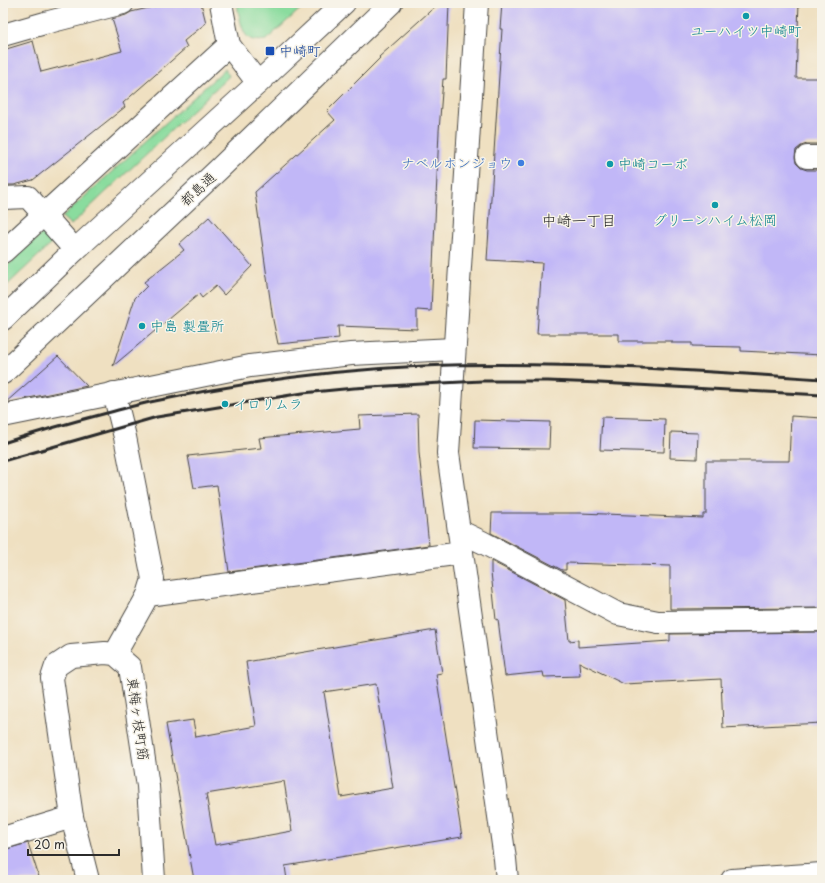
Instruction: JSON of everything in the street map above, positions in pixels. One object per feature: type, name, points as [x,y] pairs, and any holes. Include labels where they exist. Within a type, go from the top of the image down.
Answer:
[{"type":"street","points":[[3,35],[123,3]]},
{"type":"street","points":[[221,3],[229,45],[258,84]]},
{"type":"street","points":[[3,319],[75,250],[258,84],[344,3]]},
{"type":"street","name":"都島通","points":[[3,373],[224,164],[390,3]]},
{"type":"street","points":[[476,3],[448,454],[507,880]]},
{"type":"street","points":[[3,252],[229,45]]},
{"type":"street","points":[[3,198],[28,197],[75,250]]},
{"type":"street","points":[[3,416],[250,366],[351,354],[454,348]]},
{"type":"street","points":[[88,880],[72,817],[52,678],[56,666],[71,656],[105,653],[115,654],[148,595],[153,579],[125,437],[114,393]]},
{"type":"street","points":[[459,531],[618,614],[658,622],[822,620]]},
{"type":"street","points":[[148,595],[462,553]]},
{"type":"street","name":"東梅ヶ枝町筋","points":[[115,654],[130,667],[148,786],[154,880]]},
{"type":"street","points":[[3,838],[72,817]]},
{"type":"street","points":[[732,880],[822,874]]},
{"type":"green space","points":[[238,3],[307,3],[266,40],[260,41],[251,39],[245,34],[239,13]]},
{"type":"green space","points":[[225,69],[229,76],[71,225],[62,217]]},
{"type":"green space","points":[[43,232],[53,242],[3,289],[3,270]]},
{"type":"building","points":[[170,3],[201,3],[206,23],[184,41],[187,47],[123,103],[125,107],[33,180],[14,185],[3,185],[3,50],[33,41],[41,72],[122,51],[112,19],[131,12]]},
{"type":"building","points":[[439,3],[449,3],[446,79],[443,79],[439,131],[431,311],[417,310],[417,329],[338,326],[339,338],[278,344],[273,320],[255,192],[335,120],[327,111],[380,58],[379,57]]},
{"type":"building","points":[[502,3],[799,3],[796,78],[822,78],[822,144],[807,144],[801,146],[796,150],[795,157],[796,163],[801,168],[807,170],[822,170],[822,355],[741,351],[741,347],[692,346],[692,343],[672,343],[672,341],[619,341],[619,334],[537,334],[542,263],[487,260],[502,29],[500,29]]},
{"type":"building","points":[[209,217],[252,266],[224,295],[216,286],[202,298],[199,294],[113,366],[135,298],[147,286],[144,282],[184,250],[179,244]]},
{"type":"building","points":[[58,356],[87,386],[5,403]]},
{"type":"building","points":[[418,414],[419,453],[429,545],[229,572],[217,485],[194,488],[188,456],[261,448],[259,438],[360,429],[359,416]]},
{"type":"building","points":[[791,416],[822,418],[822,608],[670,609],[670,566],[566,563],[566,570],[562,570],[491,533],[492,513],[580,513],[703,518],[703,514],[706,514],[706,461],[789,461]]},
{"type":"building","points":[[602,417],[665,419],[664,452],[600,450]]},
{"type":"building","points":[[475,420],[550,422],[549,449],[474,448]]},
{"type":"building","points":[[671,432],[698,433],[697,459],[670,458]]},
{"type":"building","points":[[491,561],[565,600],[569,641],[578,640],[578,647],[670,641],[670,634],[822,632],[822,723],[723,728],[721,679],[624,684],[579,662],[580,676],[544,677],[543,672],[505,676],[498,619],[496,620]]},
{"type":"building","points":[[435,630],[442,673],[436,674],[462,837],[285,866],[287,880],[194,880],[166,724],[193,720],[196,737],[256,726],[246,662]],"holes":[[[376,684],[393,788],[341,797],[324,692]],[[284,781],[292,831],[215,845],[206,794]]]},
{"type":"building","points":[[28,843],[40,880],[3,880],[3,850]]},
{"type":"railway","points":[[3,443],[149,402],[221,388],[356,370],[423,366],[523,365],[622,367],[822,379]]},
{"type":"railway","points":[[3,461],[157,417],[303,393],[354,388],[482,381],[548,381],[822,395]]},
{"type":"place","name":"ユーハイツ中崎町","points":[[746,16]]},
{"type":"place","name":"中崎町","points":[[270,51]]},
{"type":"place","name":"ナベルホンジョウ","points":[[521,163]]},
{"type":"place","name":"中崎コーポ","points":[[610,164]]},
{"type":"place","name":"グリーンハイム松岡","points":[[715,205]]},
{"type":"place","name":"中島 製畳所","points":[[142,326]]},
{"type":"place","name":"イロリムラ","points":[[225,404]]},
{"type":"district","name":"中崎一丁目","points":[[579,221]]}]
